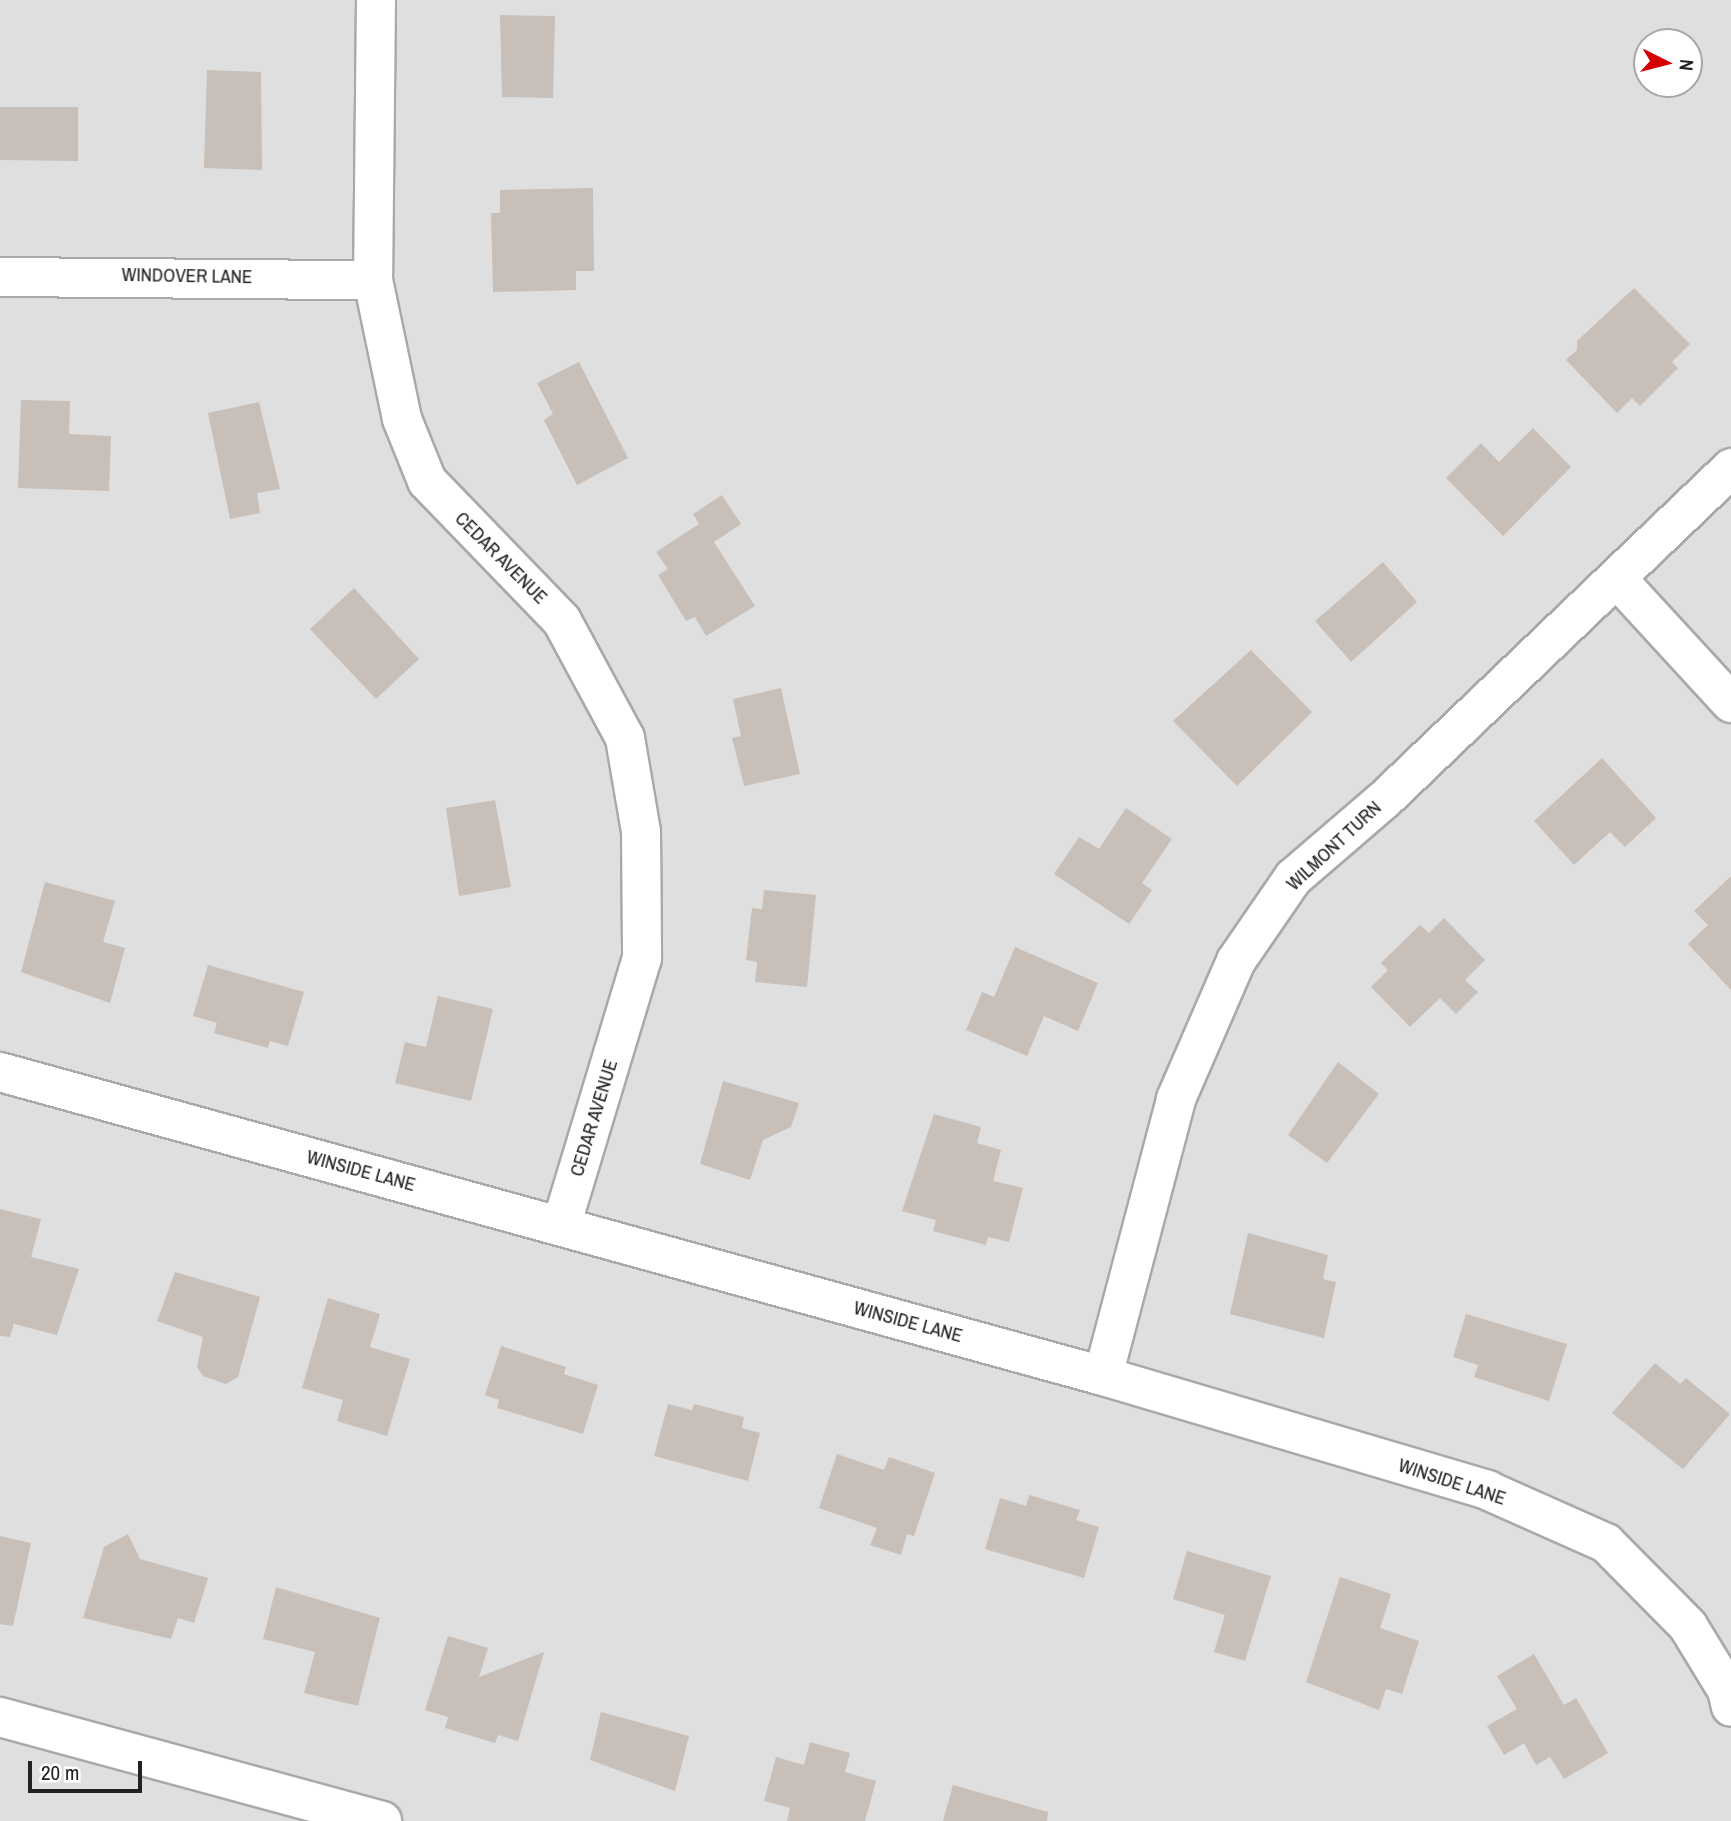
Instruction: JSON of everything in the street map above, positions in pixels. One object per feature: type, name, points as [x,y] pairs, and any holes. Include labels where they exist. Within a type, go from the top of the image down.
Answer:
[{"type":"street","name":"CEDAR AVENUE","points":[[376,0],[373,280],[401,419],[427,481],[562,621],[625,738],[641,832],[642,958],[561,1226]]},
{"type":"street","name":"WINDOVER LANE","points":[[0,276],[373,280]]},
{"type":"street","name":"WILMONT TURN","points":[[1102,1376],[1176,1099],[1236,961],[1293,878],[1618,580],[1731,468]]},
{"type":"street","points":[[1618,580],[1731,703]]},
{"type":"street","name":"WINSIDE LANE","points":[[0,1072],[1102,1376],[1487,1490],[1606,1543],[1688,1626],[1727,1690],[1731,1707]]},
{"type":"street","points":[[0,1717],[382,1821]]},
{"type":"shaded area","points":[[0,0],[1731,0],[1731,1821],[0,1821]]},
{"type":"building","points":[[500,15],[555,16],[553,98],[502,97]]},
{"type":"building","points":[[207,70],[261,72],[262,170],[204,168]]},
{"type":"building","points":[[0,107],[78,107],[78,161],[0,160]]},
{"type":"building","points":[[593,188],[594,271],[576,271],[576,290],[493,292],[491,213],[500,213],[500,190]]},
{"type":"building","points":[[1634,288],[1690,344],[1672,362],[1678,368],[1640,406],[1632,398],[1617,413],[1566,360],[1577,350],[1577,341]]},
{"type":"building","points":[[579,362],[628,458],[577,485],[544,420],[553,414],[537,383]]},
{"type":"building","points":[[21,400],[70,401],[69,434],[111,436],[109,491],[18,488]]},
{"type":"building","points":[[259,402],[280,489],[257,493],[260,513],[230,519],[208,413]]},
{"type":"building","points":[[1533,428],[1571,467],[1503,536],[1446,478],[1481,443],[1499,462]]},
{"type":"building","points":[[722,495],[741,524],[714,542],[755,606],[706,636],[695,617],[686,621],[658,575],[668,569],[656,552],[699,524],[693,514]]},
{"type":"building","points":[[1383,562],[1417,602],[1351,662],[1315,621]]},
{"type":"building","points":[[354,588],[419,659],[376,699],[310,629]]},
{"type":"building","points":[[1251,650],[1312,712],[1237,786],[1173,721]]},
{"type":"building","points":[[781,688],[800,774],[744,786],[732,738],[741,736],[733,699]]},
{"type":"building","points":[[1602,758],[1656,818],[1625,847],[1610,832],[1574,865],[1534,821]]},
{"type":"building","points":[[495,800],[511,887],[459,896],[446,808]]},
{"type":"building","points":[[1126,808],[1172,839],[1142,883],[1152,890],[1129,924],[1054,874],[1079,837],[1099,849]]},
{"type":"building","points":[[1731,876],[1731,990],[1688,944],[1708,925],[1694,911]]},
{"type":"building","points":[[45,882],[115,901],[103,942],[125,948],[110,1003],[21,972]]},
{"type":"building","points":[[764,890],[816,895],[807,987],[755,982],[757,962],[746,960],[752,908],[762,909]]},
{"type":"building","points":[[1444,918],[1485,960],[1465,980],[1478,992],[1456,1014],[1440,998],[1410,1027],[1371,987],[1388,970],[1381,963],[1420,925],[1429,933]]},
{"type":"building","points":[[1015,947],[1098,983],[1078,1031],[1044,1016],[1027,1056],[966,1030],[982,992],[994,997]]},
{"type":"building","points":[[208,965],[304,992],[288,1046],[270,1041],[268,1048],[214,1033],[217,1023],[193,1016]]},
{"type":"building","points":[[438,996],[493,1009],[471,1101],[395,1083],[405,1042],[426,1047]]},
{"type":"building","points":[[1338,1062],[1379,1094],[1327,1163],[1288,1135]]},
{"type":"building","points":[[723,1081],[799,1103],[791,1127],[763,1140],[750,1180],[700,1164]]},
{"type":"building","points":[[934,1114],[981,1127],[977,1143],[1001,1150],[993,1181],[1023,1188],[1009,1242],[988,1237],[986,1245],[933,1231],[936,1220],[902,1211]]},
{"type":"building","points":[[0,1209],[41,1219],[31,1257],[79,1269],[57,1335],[14,1324],[15,1320],[10,1337],[0,1336]]},
{"type":"building","points":[[1248,1233],[1328,1255],[1323,1279],[1336,1282],[1324,1338],[1230,1314]]},
{"type":"building","points":[[175,1272],[260,1297],[238,1377],[226,1384],[203,1376],[197,1367],[203,1337],[157,1321]]},
{"type":"building","points":[[328,1298],[380,1314],[370,1347],[410,1359],[387,1436],[337,1421],[343,1400],[302,1388]]},
{"type":"building","points":[[1466,1314],[1567,1344],[1549,1401],[1474,1377],[1478,1365],[1453,1357]]},
{"type":"building","points":[[501,1346],[566,1367],[564,1374],[598,1385],[583,1434],[497,1408],[499,1400],[485,1395]]},
{"type":"building","points":[[1655,1363],[1680,1384],[1686,1378],[1730,1414],[1683,1469],[1612,1413]]},
{"type":"building","points":[[668,1404],[692,1410],[694,1404],[744,1417],[742,1428],[760,1433],[748,1481],[654,1456]]},
{"type":"building","points":[[837,1454],[884,1470],[889,1457],[935,1473],[914,1536],[907,1534],[901,1555],[870,1545],[877,1528],[819,1508]]},
{"type":"building","points":[[1029,1495],[1080,1510],[1076,1520],[1099,1527],[1084,1578],[985,1549],[1000,1498],[1026,1506]]},
{"type":"building","points":[[128,1534],[140,1559],[208,1578],[194,1623],[178,1618],[171,1639],[83,1618],[104,1547]]},
{"type":"building","points":[[0,1536],[31,1543],[13,1626],[0,1624]]},
{"type":"building","points":[[1187,1551],[1271,1576],[1245,1661],[1214,1652],[1225,1615],[1173,1599]]},
{"type":"building","points":[[1340,1577],[1391,1594],[1380,1628],[1419,1641],[1402,1694],[1386,1689],[1379,1710],[1306,1682]]},
{"type":"building","points":[[276,1587],[380,1618],[358,1706],[304,1693],[315,1652],[263,1639]]},
{"type":"building","points":[[448,1636],[488,1648],[479,1677],[544,1652],[518,1741],[498,1735],[495,1743],[445,1728],[448,1717],[425,1710]]},
{"type":"building","points":[[1534,1654],[1564,1705],[1576,1698],[1608,1753],[1564,1779],[1550,1757],[1536,1765],[1524,1743],[1504,1755],[1487,1726],[1517,1709],[1497,1676]]},
{"type":"building","points":[[601,1712],[689,1736],[675,1791],[590,1760]]},
{"type":"building","points":[[810,1742],[850,1753],[845,1772],[876,1781],[865,1821],[787,1821],[790,1808],[764,1801],[776,1757],[804,1765]]},
{"type":"building","points":[[953,1785],[1048,1812],[1047,1821],[943,1821]]}]
